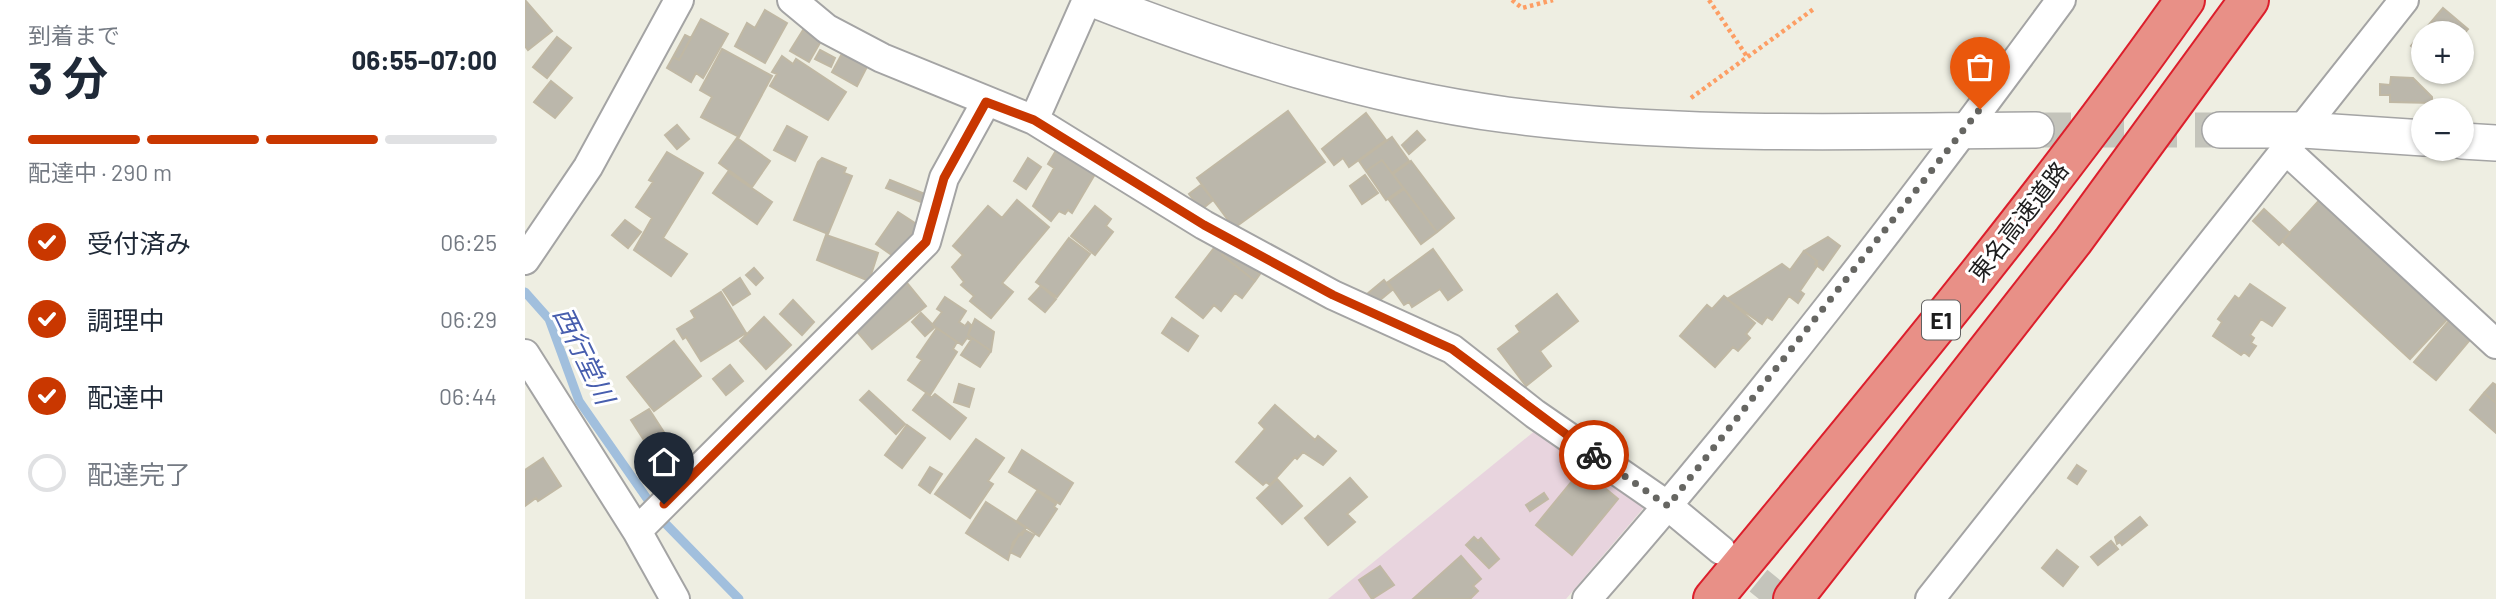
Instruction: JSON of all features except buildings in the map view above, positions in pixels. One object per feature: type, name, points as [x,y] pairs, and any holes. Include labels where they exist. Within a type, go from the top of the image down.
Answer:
[{"type":"highway","name":"東名高速道路","points":[[1713,599],[1882,395],[2017,224],[2185,0]]},
{"type":"highway","name":"E1","points":[[1793,599],[2073,241],[2249,0]]},
{"type":"highway","points":[[2073,241],[2274,0]]},
{"type":"street","points":[[525,260],[588,167],[679,0]]},
{"type":"street","points":[[792,0],[827,29],[882,58],[1034,120],[1204,225],[1298,276],[1452,349],[1535,414],[1668,506],[1721,550]]},
{"type":"street","points":[[1034,120],[1087,0]]},
{"type":"street","points":[[1095,0],[1200,41],[1333,80],[1505,114],[1691,131],[2036,131]]},
{"type":"street","points":[[1587,599],[1668,506],[1964,131],[2061,0]]},
{"type":"street","points":[[1930,599],[2404,0]]},
{"type":"street","points":[[650,518],[926,242],[944,178],[986,102]]},
{"type":"street","points":[[2220,130],[2295,140],[2411,138]]},
{"type":"street","points":[[2295,140],[2496,344]]},
{"type":"street","points":[[2474,142],[2496,143]]},
{"type":"street","points":[[525,354],[650,518],[675,599]]},
{"type":"path","points":[[1512,0],[1522,8],[1553,0]]},
{"type":"path","points":[[1709,0],[1748,58]]},
{"type":"path","points":[[1691,131],[1689,99],[1815,8]]},
{"type":"shaded area","points":[[1542,425],[1646,505],[1566,599],[1328,599]]},
{"type":"waterway","name":"西行堂川","points":[[525,292],[549,319],[579,401],[662,520],[739,599]]},
{"type":"tunnel","points":[[2036,130],[2220,130]]},
{"type":"tunnel","points":[[1726,554],[1781,599]]},
{"type":"way so far","points":[[1594,455],[1668,506],[1980,109]]},
{"type":"route","points":[[664,504],[926,242],[944,178],[986,102],[1034,120],[1204,225],[1333,295],[1452,349],[1535,414],[1594,455]]}]
